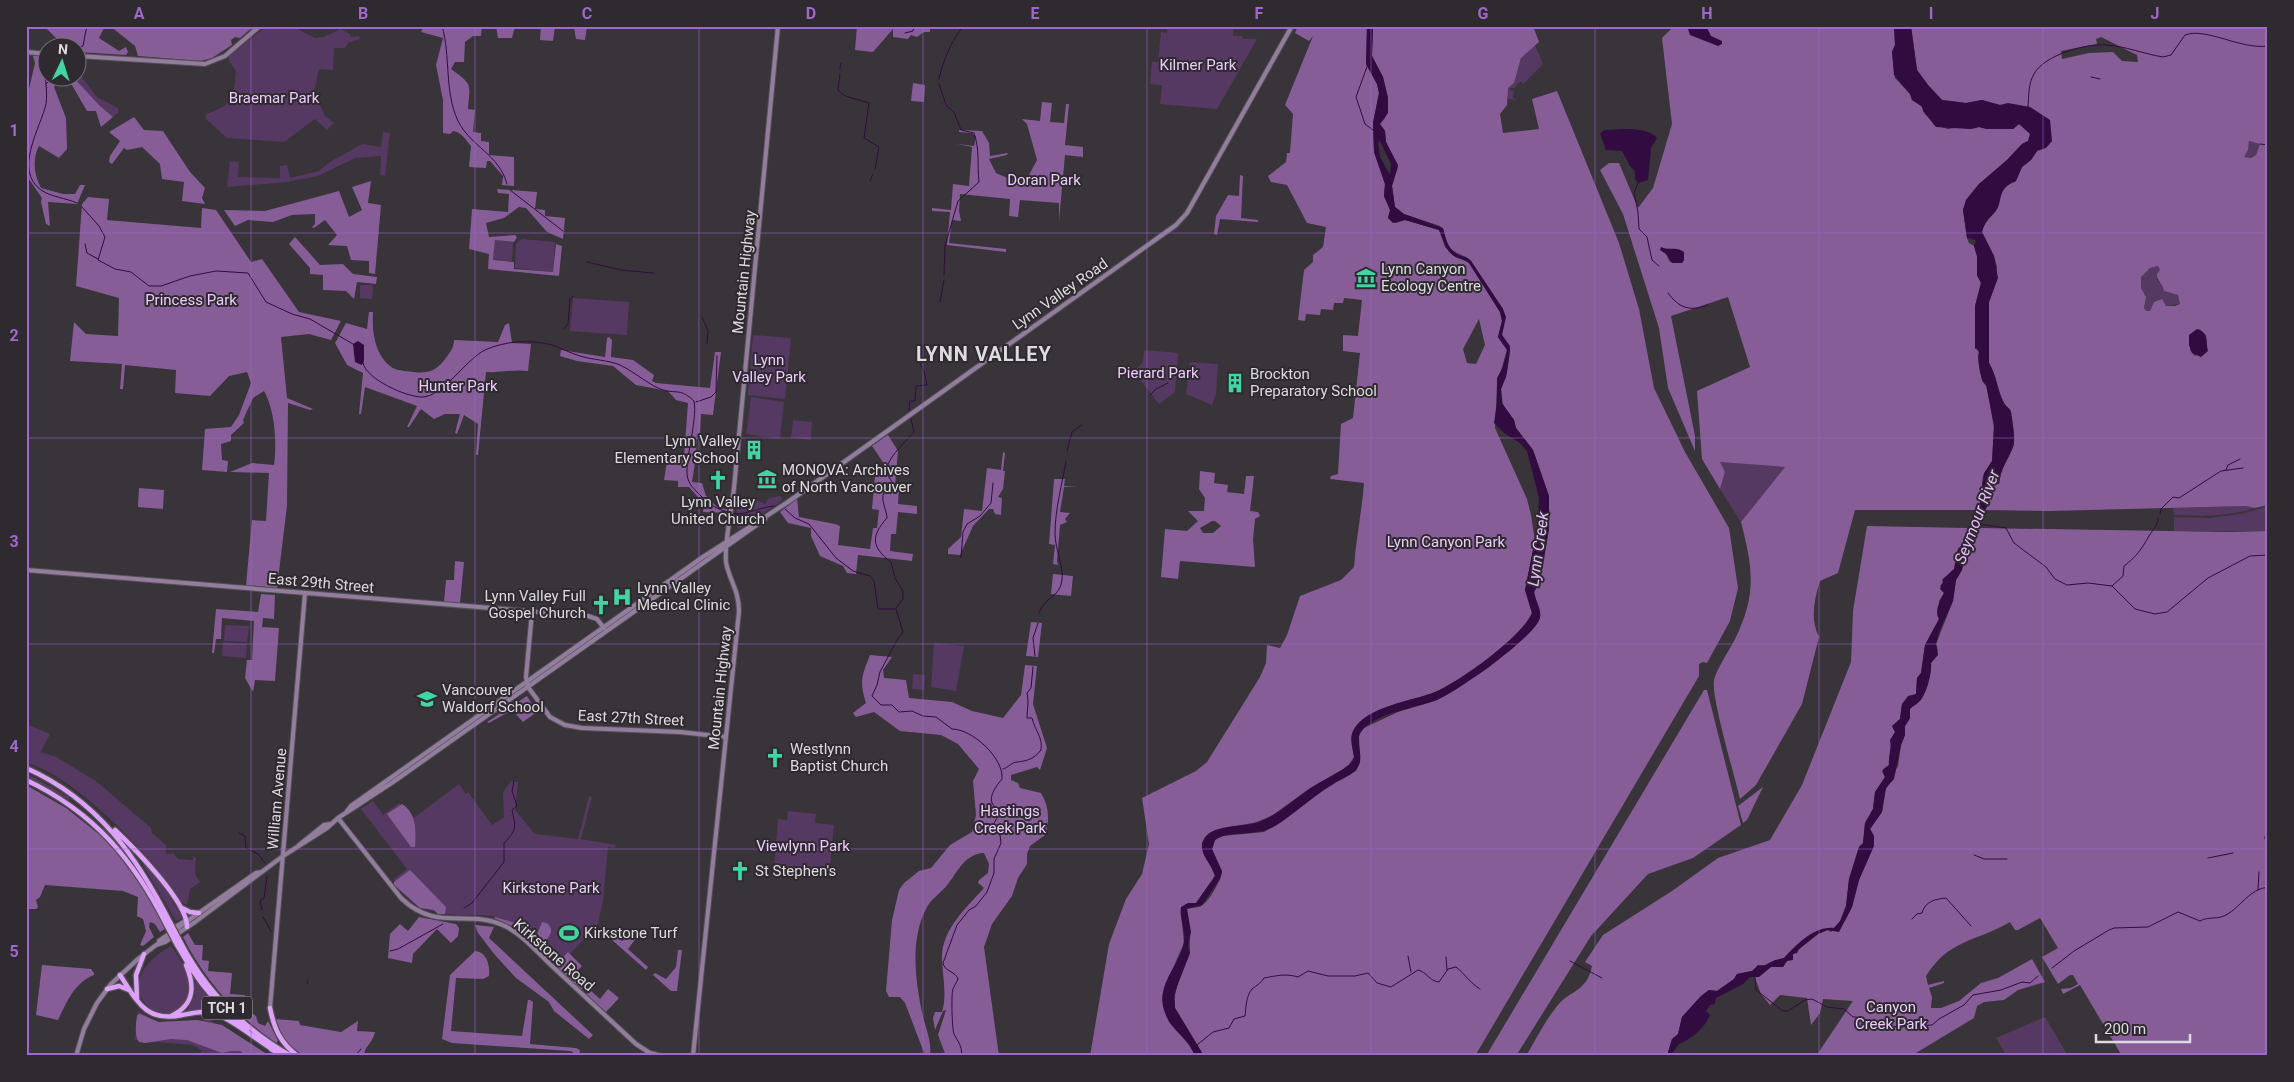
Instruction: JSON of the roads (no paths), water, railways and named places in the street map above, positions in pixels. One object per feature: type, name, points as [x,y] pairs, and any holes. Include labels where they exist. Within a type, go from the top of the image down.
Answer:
[{"type":"highway","name":"TCH 1","points":[[26,768],[60,786],[87,806],[109,828],[130,852],[150,883],[171,929]]},
{"type":"highway","name":"TCH 1","points":[[26,780],[73,807],[109,838],[139,875],[171,929],[193,972],[215,1000],[242,1027],[283,1056]]},
{"type":"highway","points":[[87,806],[116,831],[163,882],[181,907],[187,920],[187,927]]},
{"type":"highway","points":[[181,907],[190,912],[199,913]]},
{"type":"highway","name":"TCH 1","points":[[179,944],[196,969],[227,1007],[254,1032],[291,1056]]},
{"type":"highway","points":[[170,1016],[187,1005],[192,991],[191,976],[179,944]]},
{"type":"highway","points":[[137,1000],[136,973],[144,954]]},
{"type":"highway","points":[[120,975],[146,1011],[152,1014],[170,1016],[201,1012],[216,1014],[272,1050]]},
{"type":"highway","points":[[107,989],[120,986],[130,990]]},
{"type":"highway","points":[[270,1008],[279,1036],[287,1048],[298,1056]]},
{"type":"street","points":[[88,57],[205,64],[225,56],[260,26]]},
{"type":"street","name":"Mountain Highway","points":[[693,1056],[739,605],[736,587],[727,564],[727,546],[778,26]]},
{"type":"street","name":"Lynn Valley Road","points":[[171,929],[187,927],[254,880],[324,825],[330,824],[348,811],[351,806],[713,557],[1183,218],[1292,26]]},
{"type":"street","name":"Lynn Valley Road","points":[[527,684],[603,627],[769,515]]},
{"type":"street","points":[[713,557],[721,558],[727,564]]},
{"type":"street","name":"East 29th Street","points":[[26,570],[588,616],[596,619],[603,627]]},
{"type":"street","name":"William Avenue","points":[[270,1008],[305,593]]},
{"type":"street","points":[[527,684],[532,612]]},
{"type":"street","points":[[603,627],[606,632]]},
{"type":"street","name":"East 27th Street","points":[[527,684],[550,717],[570,726],[726,736]]},
{"type":"street","name":"Kirkstone Road","points":[[338,818],[371,861],[411,906],[437,918],[483,920],[507,927],[636,1044],[662,1056]]},
{"type":"street","name":"Lynn Valley Road","points":[[171,929],[199,913],[256,873],[262,872]]},
{"type":"street","points":[[157,943],[171,929]]},
{"type":"street","points":[[76,1056],[88,1020],[107,989],[171,929]]},
{"type":"water","points":[[1367,26],[1373,26],[1372,56],[1383,77],[1388,98],[1388,113],[1380,124],[1385,131],[1386,142],[1398,165],[1392,186],[1395,207],[1404,214],[1443,228],[1447,243],[1451,249],[1471,261],[1503,309],[1506,317],[1502,335],[1510,346],[1510,351],[1506,377],[1501,389],[1502,403],[1514,420],[1516,428],[1533,450],[1549,496],[1549,529],[1540,581],[1534,592],[1540,618],[1535,627],[1510,650],[1447,695],[1437,700],[1379,718],[1363,729],[1359,737],[1360,760],[1357,768],[1281,822],[1266,830],[1227,835],[1215,840],[1212,849],[1222,871],[1220,879],[1202,905],[1187,909],[1191,932],[1188,946],[1190,953],[1174,998],[1175,1008],[1204,1056],[1195,1056],[1192,1049],[1168,1019],[1163,1003],[1163,993],[1165,984],[1182,950],[1184,941],[1181,907],[1188,903],[1196,903],[1215,876],[1202,851],[1203,841],[1212,832],[1219,829],[1264,820],[1315,785],[1351,764],[1354,757],[1351,737],[1359,723],[1378,710],[1435,692],[1459,679],[1504,645],[1526,623],[1532,613],[1525,590],[1538,524],[1539,498],[1527,451],[1520,443],[1504,433],[1494,423],[1497,403],[1497,378],[1503,367],[1507,350],[1498,337],[1502,321],[1500,312],[1469,263],[1450,253],[1439,230],[1405,220],[1393,223],[1388,218],[1390,210],[1384,196],[1385,184],[1374,152],[1373,123],[1379,93],[1377,84],[1366,64]],"holes":[[[1380,141],[1391,164],[1390,175],[1380,157],[1378,142]]]},
{"type":"water","points":[[1687,26],[1706,26],[1711,36],[1722,41],[1722,44],[1718,46],[1690,35]]},
{"type":"water","points":[[1894,26],[1911,26],[1917,70],[1942,100],[1966,103],[1982,100],[2000,105],[2008,103],[2030,107],[2050,120],[2052,141],[2046,148],[2037,151],[2031,160],[2022,167],[2016,181],[2005,188],[2002,192],[1998,208],[1987,221],[1982,232],[1994,256],[1998,278],[1989,302],[1989,363],[2002,398],[2011,412],[2014,444],[2003,469],[1999,484],[1992,484],[1989,494],[1990,498],[1980,525],[1965,555],[1962,570],[1956,580],[1953,601],[1936,644],[1938,655],[1931,663],[1930,676],[1924,695],[1910,709],[1910,718],[1905,726],[1905,735],[1894,779],[1886,788],[1882,812],[1870,829],[1874,836],[1874,846],[1859,880],[1852,907],[1839,932],[1827,930],[1818,934],[1799,949],[1797,953],[1793,954],[1793,960],[1787,961],[1783,967],[1771,967],[1759,977],[1750,977],[1743,984],[1716,998],[1715,1004],[1710,1005],[1706,1011],[1710,1015],[1701,1029],[1679,1044],[1670,1056],[1667,1056],[1672,1039],[1678,1034],[1682,1017],[1701,996],[1709,990],[1717,991],[1734,979],[1737,974],[1752,971],[1758,965],[1763,966],[1784,958],[1806,937],[1819,930],[1834,928],[1840,921],[1846,906],[1849,879],[1859,847],[1863,843],[1865,823],[1873,809],[1875,792],[1885,777],[1882,771],[1889,765],[1890,740],[1895,732],[1892,726],[1900,719],[1902,704],[1908,696],[1916,694],[1917,678],[1921,673],[1925,645],[1939,619],[1937,609],[1944,593],[1940,589],[1942,580],[1954,569],[1958,549],[1962,545],[1968,528],[1976,521],[1984,473],[1992,461],[1994,425],[1986,385],[1980,370],[1979,352],[1977,348],[1975,349],[1975,306],[1981,283],[1977,275],[1977,256],[1974,246],[1976,240],[1967,238],[1963,210],[1966,200],[1979,184],[2022,144],[2028,141],[2030,134],[2019,124],[2013,129],[1936,127],[1923,111],[1922,106],[1912,100],[1910,94],[1894,75],[1892,52],[1895,45]]},
{"type":"water","points":[[1605,130],[1640,130],[1653,134],[1657,138],[1651,148],[1648,180],[1638,183],[1635,179],[1635,171],[1622,151],[1606,150],[1600,133]]},
{"type":"water","points":[[1661,247],[1681,250],[1684,252],[1684,260],[1682,263],[1672,263],[1666,254],[1660,250]]},
{"type":"water","points":[[2197,329],[2203,332],[2207,340],[2208,351],[2201,357],[2192,353],[2189,345],[2189,335]]},
{"type":"water","points":[[358,341],[364,345],[364,361],[362,365],[355,362],[353,344]]},
{"type":"waterway","points":[[84,38],[89,26]]},
{"type":"waterway","points":[[442,26],[451,98],[458,121],[470,138],[498,165],[507,184]]},
{"type":"waterway","points":[[905,33],[913,31],[914,26]]},
{"type":"waterway","points":[[939,79],[948,51],[963,26]]},
{"type":"waterway","points":[[2028,107],[2031,82],[2039,67],[2056,56],[2078,48],[2098,45],[2113,46],[2163,57],[2171,55],[2185,35],[2193,33],[2247,45],[2268,46]]},
{"type":"waterway","points":[[840,69],[841,63]]},
{"type":"waterway","name":"Lynn Creek","points":[[1368,64],[1356,97],[1365,124],[1373,130]]},
{"type":"waterway","points":[[840,74],[838,90],[845,96],[869,103],[864,138],[879,147],[875,169]]},
{"type":"waterway","points":[[2091,77],[2100,79]]},
{"type":"waterway","points":[[939,84],[946,105],[954,112],[961,130],[974,133],[978,151],[979,182],[958,201],[945,246],[944,275]]},
{"type":"waterway","points":[[47,88],[46,104],[31,148],[29,171],[33,182],[41,190],[77,203]]},
{"type":"waterway","points":[[2260,144],[2268,145]]},
{"type":"waterway","points":[[870,181],[873,174]]},
{"type":"waterway","points":[[1638,183],[1634,193],[1639,229],[1647,237],[1652,260],[1659,266]]},
{"type":"waterway","points":[[510,190],[563,231]]},
{"type":"waterway","points":[[82,207],[99,226],[105,237],[98,260],[115,269],[131,272],[149,286],[161,286],[190,276],[216,271],[248,273],[266,302],[292,314],[310,319],[353,344]]},
{"type":"waterway","points":[[85,244],[87,253],[98,259]]},
{"type":"waterway","points":[[587,262],[621,270],[653,273]]},
{"type":"waterway","points":[[940,302],[944,280]]},
{"type":"waterway","points":[[1668,293],[1676,302],[1685,307],[1696,308],[1708,305]]},
{"type":"waterway","points":[[564,329],[568,324],[570,299],[573,296]]},
{"type":"waterway","points":[[702,317],[708,331],[707,344]]},
{"type":"waterway","points":[[363,363],[371,375],[379,381],[406,394],[422,397],[438,391],[485,350],[509,343],[544,343],[580,356],[620,365],[659,388],[682,393],[694,401],[694,420],[687,464],[688,479],[694,489],[708,502],[729,512]]},
{"type":"waterway","points":[[696,402],[711,397],[716,392],[717,356]]},
{"type":"waterway","points":[[909,411],[910,401],[915,401],[916,386],[927,385],[920,363],[922,358]]},
{"type":"waterway","points":[[1150,395],[1156,389],[1168,383]]},
{"type":"waterway","points":[[896,608],[903,599],[903,591],[895,578],[891,562],[884,557],[877,546],[876,536],[887,518],[883,496],[893,485],[887,473],[888,466],[893,455],[914,432],[911,419]]},
{"type":"waterway","points":[[1067,451],[1072,432],[1082,425]]},
{"type":"waterway","points":[[2226,470],[2228,465],[2240,459]]},
{"type":"waterway","points":[[1039,613],[1044,604],[1061,586],[1062,570],[1055,540],[1055,525],[1066,461]]},
{"type":"waterway","points":[[2160,514],[2161,509],[2173,497],[2179,498],[2221,471],[2243,468]]},
{"type":"waterway","points":[[961,558],[963,532],[967,524],[980,516],[991,503],[993,483]]},
{"type":"waterway","points":[[732,513],[737,514],[774,506]]},
{"type":"waterway","points":[[785,509],[795,518],[809,524],[836,558],[853,571],[870,576],[874,581],[878,609],[895,609]]},
{"type":"waterway","points":[[2112,586],[2123,576],[2124,566],[2141,549],[2156,525],[2158,518]]},
{"type":"waterway","name":"Seymour River","points":[[1980,524],[2006,528],[2014,543],[2046,567],[2055,579],[2067,585],[2088,583],[2112,586],[2135,609],[2155,614],[2167,612],[2208,578],[2250,556],[2268,555]]},
{"type":"waterway","points":[[896,609],[903,632],[880,672],[872,696],[881,705],[892,705],[899,712],[912,711],[923,716],[936,717],[952,729],[969,734],[992,754],[998,762],[1001,771],[1002,779],[994,790],[991,800],[1000,813],[994,823],[993,831],[1000,835],[1001,843],[994,859],[994,873],[987,892],[957,925],[943,963],[945,968],[955,974],[958,979],[952,992],[952,1019],[954,1034],[960,1046],[962,1056]]},
{"type":"waterway","points":[[1035,656],[1033,638],[1038,623]]},
{"type":"waterway","points":[[1003,769],[1015,762],[1030,759],[1041,750],[1040,738],[1032,718],[1027,718],[1027,693],[1031,688],[1033,667]]},
{"type":"waterway","points":[[464,908],[472,903],[504,862],[504,843],[513,831],[514,820],[512,810],[517,806],[512,791],[514,781]]},
{"type":"waterway","points":[[239,833],[245,836],[246,848],[258,854],[265,863]]},
{"type":"waterway","points":[[2208,858],[2233,853]]},
{"type":"waterway","points":[[2266,860],[2268,854]]},
{"type":"waterway","points":[[1974,855],[1984,859],[2007,859]]},
{"type":"waterway","points":[[2258,890],[2259,872]]},
{"type":"waterway","points":[[262,910],[260,901],[264,898],[267,876]]},
{"type":"waterway","points":[[2052,968],[2074,951],[2114,928],[2148,927],[2178,912],[2200,921],[2223,916],[2231,912],[2256,891],[2268,887]]},
{"type":"waterway","points":[[1912,919],[1917,914],[1922,913],[1928,903],[1946,898],[1971,926]]},
{"type":"waterway","points":[[263,917],[271,931]]},
{"type":"waterway","points":[[390,951],[398,949],[443,924]]},
{"type":"waterway","points":[[1408,956],[1411,972]]},
{"type":"waterway","points":[[1446,957],[1447,970]]},
{"type":"waterway","points":[[1570,961],[1602,978]]},
{"type":"waterway","points":[[1197,1045],[1213,1032],[1229,1028],[1234,1019],[1245,1016],[1250,992],[1264,978],[1285,975],[1298,977],[1308,971],[1328,976],[1355,976],[1368,973],[1377,983],[1391,987],[1418,970],[1439,982],[1448,969],[1456,967],[1480,989]]},
{"type":"waterway","points":[[1755,978],[1756,990],[1783,1011],[1788,1011],[1805,1000],[1812,999],[1827,1007],[1844,1009],[1853,1017],[1870,1025],[1900,1027],[1932,1025],[1964,1005],[1973,995],[2001,990],[2022,982],[2030,983],[2038,976]]},
{"type":"waterway","points":[[355,1056],[361,1049]]},
{"type":"place","name":"Lynn Canyon Ecology Centre","points":[[1366,278]]},
{"type":"place","name":"Brockton Preparatory School","points":[[1235,383]]},
{"type":"place","name":"Lynn Valley Elementary School","points":[[754,450]]},
{"type":"place","name":"MONOVA: Archives of North Vancouver","points":[[767,479]]},
{"type":"place","name":"Lynn Valley United Church","points":[[718,480]]},
{"type":"place","name":"Lynn Valley Medical Clinic","points":[[622,597]]},
{"type":"place","name":"Lynn Valley Full Gospel Church","points":[[601,605]]},
{"type":"place","name":"Vancouver Waldorf School","points":[[427,699]]},
{"type":"place","name":"Westlynn Baptist Church","points":[[775,758]]},
{"type":"place","name":"St Stephen's","points":[[740,871]]},
{"type":"place","name":"Kirkstone Turf","points":[[569,933]]},
{"type":"district","name":"LYNN VALLEY","points":[[984,354]]},
{"type":"park label","name":"Kilmer Park","points":[[1198,65]]},
{"type":"park label","name":"Braemar Park","points":[[274,98]]},
{"type":"park label","name":"Doran Park","points":[[1044,180]]},
{"type":"park label","name":"Princess Park","points":[[191,300]]},
{"type":"park label","name":"Lynn Valley Park","points":[[769,368]]},
{"type":"park label","name":"Pierard Park","points":[[1158,373]]},
{"type":"park label","name":"Hunter Park","points":[[458,386]]},
{"type":"park label","name":"Lynn Canyon Park","points":[[1446,542]]},
{"type":"park label","name":"Hastings Creek Park","points":[[1010,820]]},
{"type":"park label","name":"Viewlynn Park","points":[[803,846]]},
{"type":"park label","name":"Kirkstone Park","points":[[551,888]]},
{"type":"park label","name":"Canyon Creek Park","points":[[1891,1016]]}]
